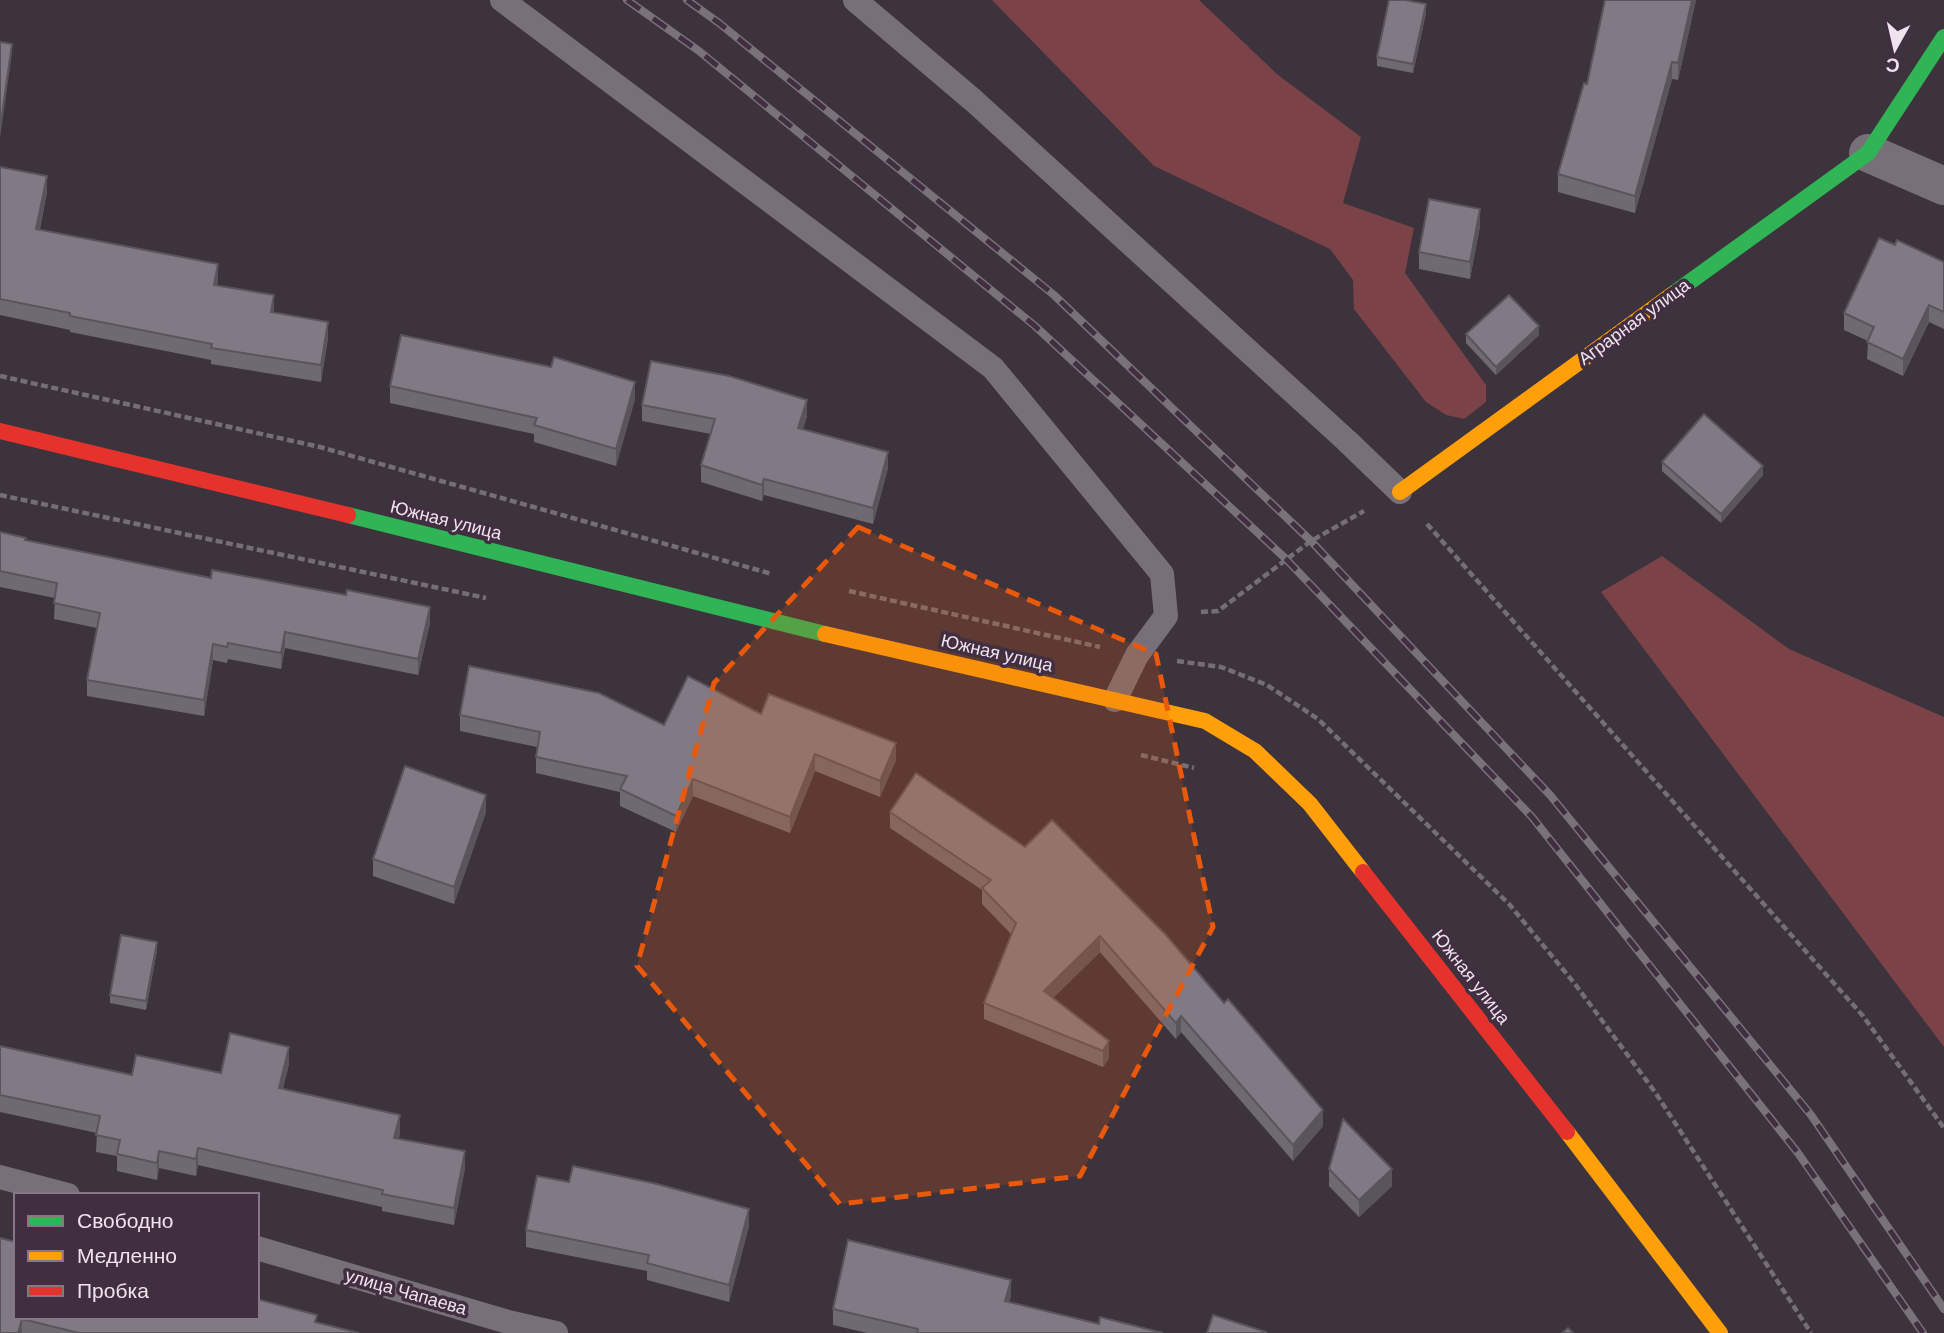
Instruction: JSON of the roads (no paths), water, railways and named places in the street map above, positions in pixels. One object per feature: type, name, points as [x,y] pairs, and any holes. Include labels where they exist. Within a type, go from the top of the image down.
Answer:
[{"type":"street","name":"Аграрная улица","points":[[1399,492],[1868,153],[1944,37]]},
{"type":"street","points":[[1868,153],[1944,186]]},
{"type":"street","name":"Южная улица","points":[[0,431],[197,477],[751,617],[1205,721],[1255,751],[1310,804],[1612,1189],[1720,1333]]},
{"type":"lane","points":[[502,0],[993,368],[1162,574],[1166,616],[1137,655],[1115,700]]},
{"type":"lane","points":[[855,0],[974,101],[1337,432],[1399,492]]},
{"type":"lane","points":[[0,1177],[60,1193]]},
{"type":"lane","name":"улица Чапаева","points":[[259,1249],[508,1322],[556,1333]]},
{"type":"railway","points":[[627,0],[699,51],[1035,326],[1286,559],[1532,817],[1798,1153],[1923,1333]]},
{"type":"railway","points":[[687,0],[719,23],[1054,295],[1311,541],[1550,795],[1811,1115],[1944,1309]]}]
